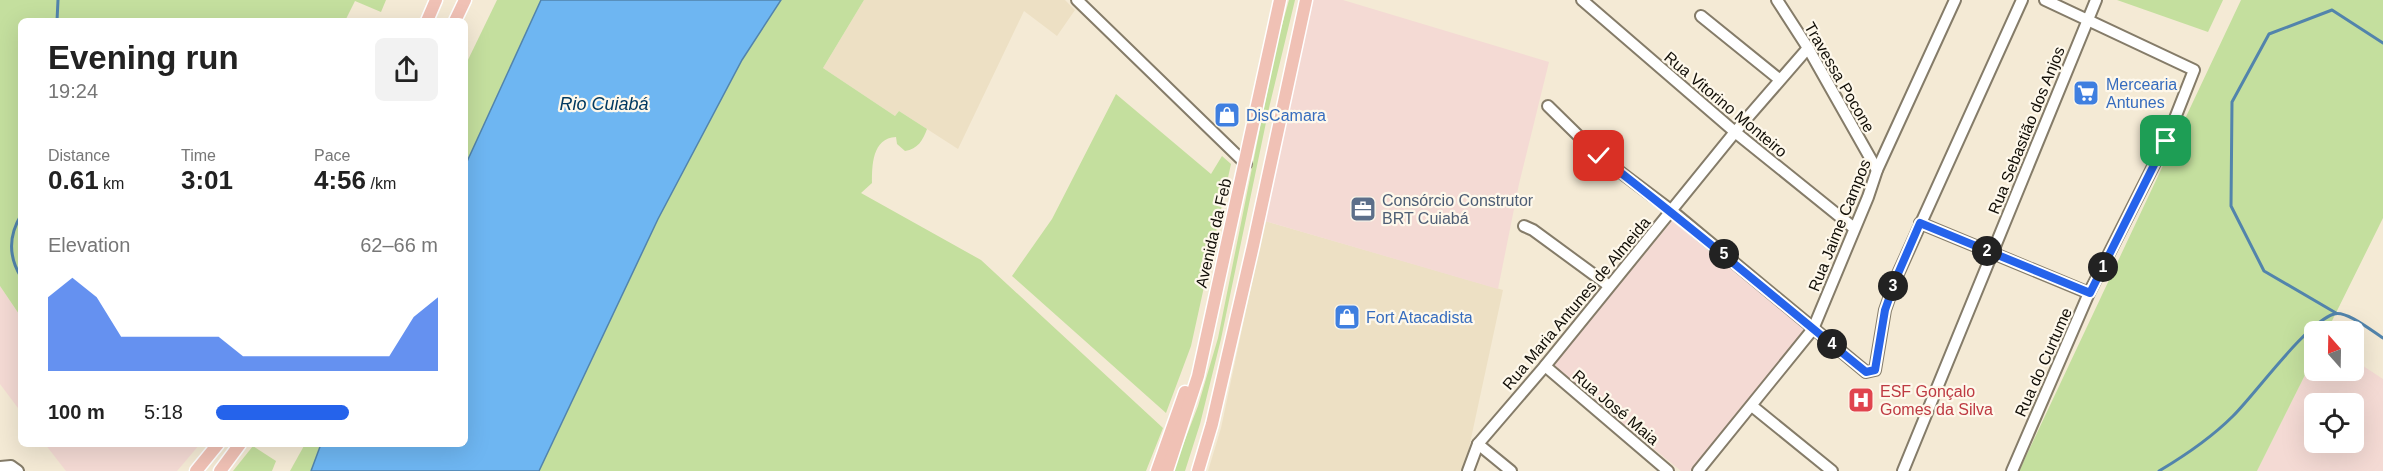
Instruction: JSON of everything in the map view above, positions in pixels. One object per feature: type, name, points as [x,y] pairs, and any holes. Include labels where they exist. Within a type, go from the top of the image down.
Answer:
[{"type":"main road","points":[[428,18],[436,0]]},
{"type":"main road","points":[[456,18],[465,0]]},
{"type":"main road","name":"Avenida da Feb","points":[[1167,471],[1198,376],[1280,0]]},
{"type":"main road","points":[[1198,471],[1212,424],[1253,246],[1306,0]]},
{"type":"main road","points":[[1157,471],[1192,370],[1206,338]]},
{"type":"main road","points":[[196,471],[216,447]]},
{"type":"main road","points":[[220,471],[238,447]]},
{"type":"street","points":[[1077,0],[1246,164]]},
{"type":"street","name":"Rua Vitorino Monteiro","points":[[1582,0],[1735,132],[1854,228]]},
{"type":"street","name":"Travessa Pocone","points":[[1777,0],[1808,48],[1877,170]]},
{"type":"street","name":"Rua Jaime Campos","points":[[1698,471],[1813,329],[1877,170],[1955,0]]},
{"type":"street","points":[[1548,106],[1599,156],[1672,211],[1866,372],[1875,370],[1885,310],[1897,276],[2022,0]]},
{"type":"street","points":[[2046,0],[2088,20]]},
{"type":"street","name":"Rua Sebastião dos Anjos","points":[[1903,471],[2096,0]]},
{"type":"street","points":[[1701,16],[1779,79]]},
{"type":"street","name":"Rua do Curtume","points":[[2012,471],[2090,293],[2166,141],[2194,70],[2088,20]]},
{"type":"street","name":"Rua Maria Antunes de Almeida","points":[[1468,471],[1478,444],[1545,366],[1608,285],[1672,211],[1779,79],[1808,48]]},
{"type":"street","points":[[1920,223],[2090,293]]},
{"type":"street","points":[[1524,226],[1533,230],[1608,285]]},
{"type":"street","name":"Rua José Maia","points":[[1545,366],[1668,471]]},
{"type":"street","points":[[1752,406],[1832,471]]},
{"type":"street","points":[[1478,444],[1511,471]]},
{"type":"street","points":[[0,466],[11,466],[18,471]]},
{"type":"shaded area","points":[[864,0],[1065,0],[1075,10],[1057,36],[1024,11],[958,149],[899,111],[895,116],[823,68]]},
{"type":"shaded area","points":[[1312,0],[1343,0],[1549,62],[1519,184],[1498,289],[1265,221]]},
{"type":"shaded area","points":[[1265,221],[1503,290],[1464,471],[1208,471],[1221,428]]},
{"type":"shaded area","points":[[1672,221],[1806,330],[1690,471],[1681,471],[1552,366]]},
{"type":"shaded area","points":[[0,286],[18,313],[18,408],[0,384]]},
{"type":"shaded area","points":[[2364,367],[2383,379],[2383,471],[2257,471],[2304,377],[2304,381],[2364,381]]},
{"type":"shaded area","points":[[47,447],[197,447],[177,471],[66,471]]},
{"type":"green space","points":[[0,0],[386,0],[381,12],[355,1],[346,18],[18,18],[18,313],[0,286]]},
{"type":"green space","points":[[497,0],[541,0],[468,159],[468,60]]},
{"type":"green space","points":[[781,0],[864,0],[823,68],[895,116],[899,111],[927,129],[924,137],[910,150],[905,151],[897,144],[896,137],[882,142],[875,154],[872,183],[861,193],[981,260],[1163,428],[1146,471],[539,471],[658,219],[742,60]]},
{"type":"green space","points":[[1289,0],[1295,0],[1269,108],[1221,339],[1200,424],[1185,471],[1173,471],[1198,406],[1218,338],[1277,43]]},
{"type":"green space","points":[[2117,0],[2223,0],[2208,32]]},
{"type":"green space","points":[[2241,0],[2383,0],[2383,218],[2332,321],[2304,321],[2304,377],[2257,471],[2019,471]]},
{"type":"green space","points":[[1116,94],[1211,174],[1222,156],[1231,164],[1191,346],[1166,413],[1012,276],[1052,219]]},
{"type":"green space","points":[[252,447],[276,461],[272,471],[233,471]]},
{"type":"green space","points":[[303,447],[320,447],[311,471],[290,471]]},
{"type":"water","name":"Rio Cuiabá","points":[[541,0],[781,0],[742,60],[658,219],[539,471],[311,471],[320,447],[468,447],[468,159]]},
{"type":"waterway","points":[[57,18],[58,0]]},
{"type":"waterway","points":[[2336,313],[2264,271],[2231,206],[2232,102],[2269,34],[2332,10],[2383,43]]},
{"type":"waterway","points":[[18,221],[12,238],[12,253],[18,271]]},
{"type":"waterway","points":[[2159,471],[2198,446],[2225,424],[2296,344],[2323,320],[2334,314],[2345,315],[2383,338]]},
{"type":"place","name":"Mercearia Antunes","points":[[2086,93]]},
{"type":"place","name":"DisCamara","points":[[1227,115]]},
{"type":"place","name":"Consórcio Construtor BRT Cuiabá","points":[[1363,209]]},
{"type":"place","name":"Fort Atacadista","points":[[1347,317]]},
{"type":"place","name":"ESF Gonçalo Gomes da Silva","points":[[1861,400]]},
{"type":"route","points":[[1599,156],[1672,211],[1813,329],[1870,373],[1875,370],[1885,310],[1920,223],[2090,293],[2166,141]]}]
